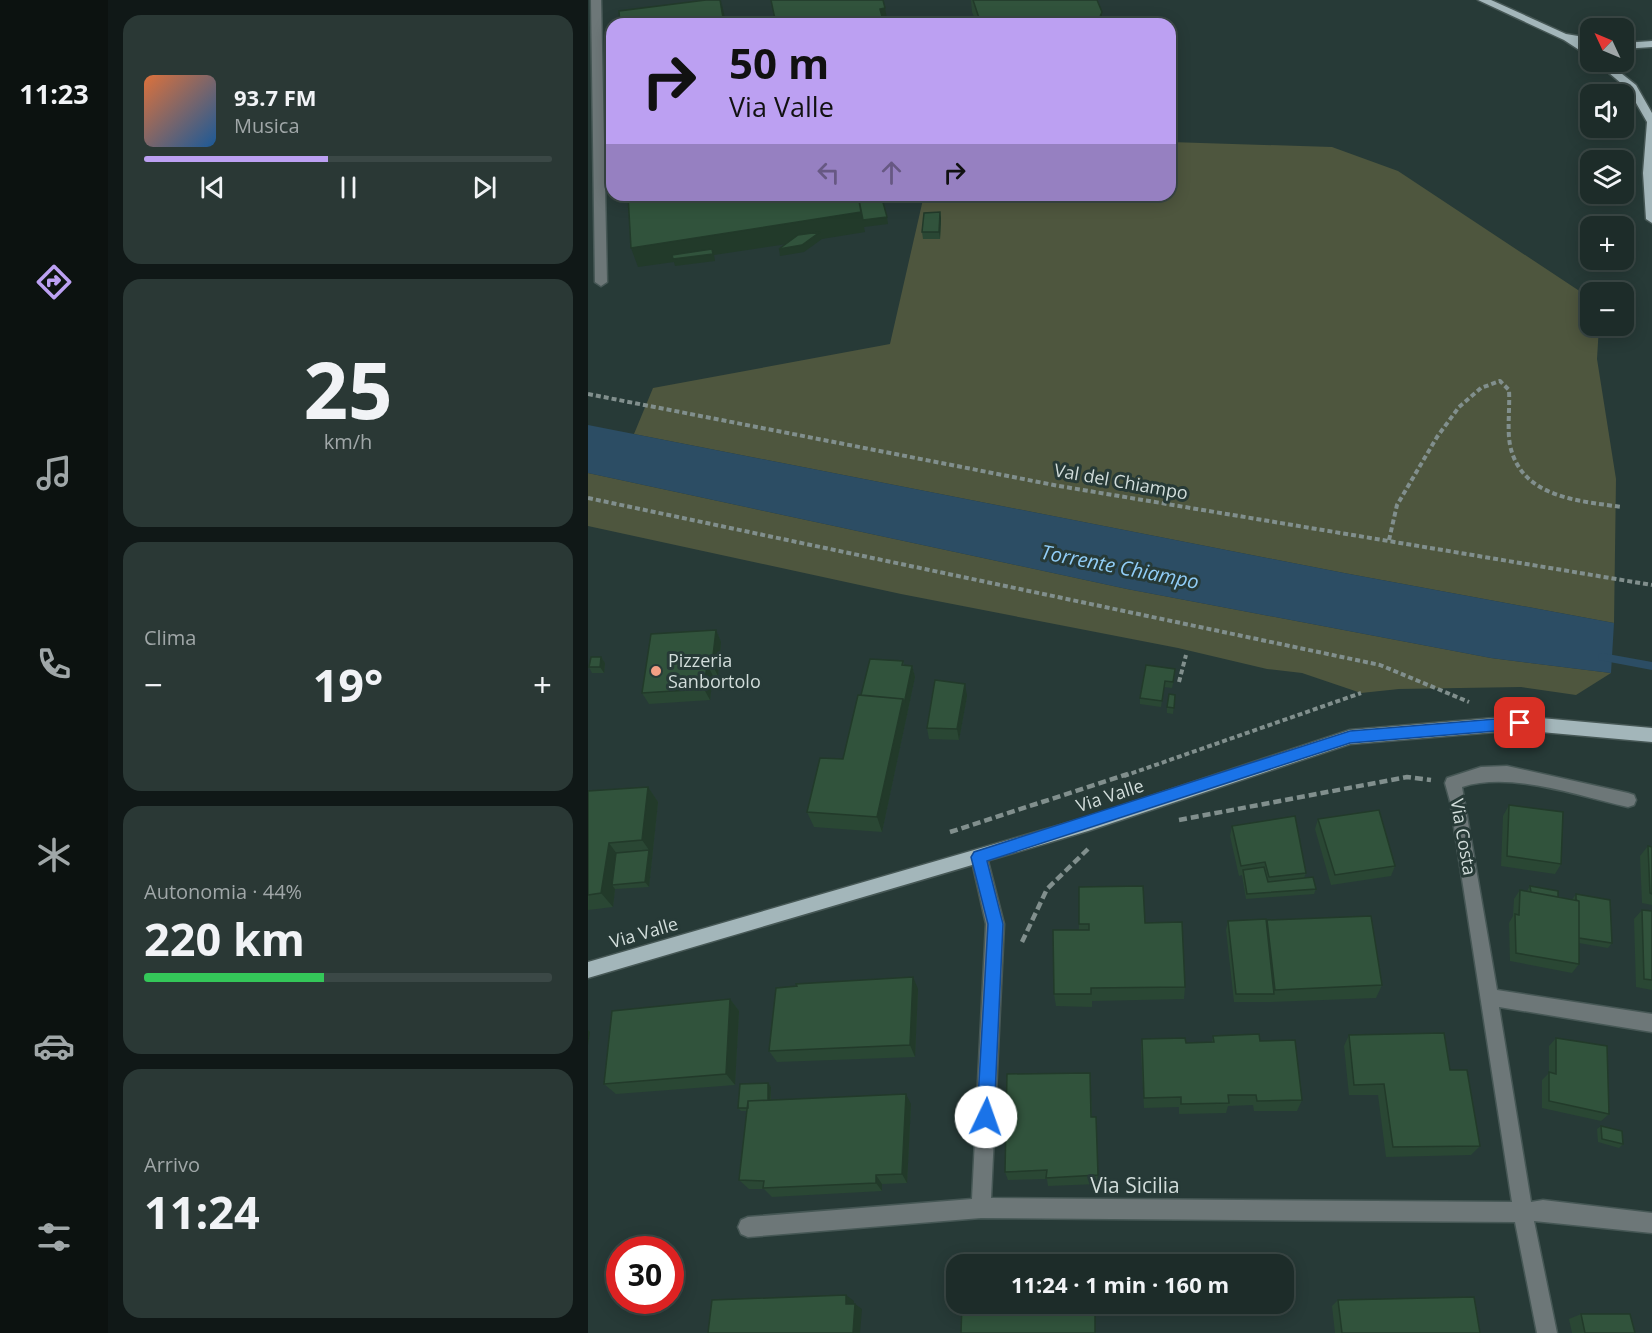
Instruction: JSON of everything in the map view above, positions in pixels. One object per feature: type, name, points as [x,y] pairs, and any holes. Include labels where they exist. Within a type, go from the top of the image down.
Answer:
[{"type":"main road","points":[[1484,0],[1564,37],[1580,47]]},
{"type":"main road","points":[[1564,37],[1580,39]]},
{"type":"main road","points":[[1634,45],[1652,44]]},
{"type":"main road","points":[[1613,72],[1632,87],[1652,121],[1650,172],[1652,219]]},
{"type":"main road","name":"Via Valle","points":[[588,970],[979,857],[1350,737],[1520,723],[1652,735]]},
{"type":"street","points":[[596,0],[601,282]]},
{"type":"street","name":"Via Costa","points":[[1547,1333],[1523,1212],[1458,801],[1453,783],[1481,774],[1507,773],[1628,800]]},
{"type":"street","points":[[979,857],[996,924],[981,1208]]},
{"type":"street","points":[[1489,997],[1652,1023]]},
{"type":"street","name":"Via Sicilia","points":[[748,1227],[981,1208],[1523,1212]]},
{"type":"street","points":[[1523,1212],[1543,1210],[1652,1223]]},
{"type":"path","points":[[1389,540],[1397,505],[1437,437],[1459,407],[1481,388],[1500,381],[1509,390],[1510,446],[1518,467],[1531,485],[1571,501],[1622,507]]},
{"type":"path","name":"Val del Chiampo","points":[[588,394],[1059,486],[1652,585]]},
{"type":"path","points":[[588,498],[1380,665],[1476,705]]},
{"type":"path","points":[[1179,682],[1186,655]]},
{"type":"path","points":[[950,832],[1078,792],[1361,693]]},
{"type":"path","points":[[1167,822],[1407,777],[1453,783]]},
{"type":"path","points":[[1019,950],[1047,889],[1095,842]]},
{"type":"green space","points":[[1176,142],[1332,147],[1398,171],[1580,291],[1580,336],[1598,336],[1597,359],[1616,479],[1614,623],[1344,573],[634,434],[653,388],[890,344],[923,201],[1176,201]]},
{"type":"green space","points":[[588,473],[1127,589],[1491,658],[1611,673],[1576,695],[1521,687],[1399,689],[1361,693],[1302,673],[1267,669],[1178,648],[901,594],[588,526]]},
{"type":"water","points":[[588,425],[1344,573],[1614,623],[1611,673],[1491,658],[1127,589],[588,473]]},
{"type":"building","points":[[720,0],[723,18],[620,18],[619,11]]},
{"type":"building","points":[[771,0],[883,0],[885,8],[880,9],[882,18],[775,18]]},
{"type":"building","points":[[973,0],[1097,0],[1102,12],[1099,18],[979,18]]},
{"type":"building","points":[[628,201],[859,201],[861,212],[631,248]]},
{"type":"building","points":[[859,201],[883,201],[887,217],[863,220]]},
{"type":"building","points":[[940,212],[939,232],[922,232],[924,213]]},
{"type":"building","points":[[820,232],[802,245],[779,249],[798,235]]},
{"type":"building","points":[[712,249],[713,254],[673,259],[672,255]]},
{"type":"building","points":[[716,630],[712,664],[707,664],[704,689],[642,693],[651,634]]},
{"type":"building","points":[[591,657],[601,657],[600,667],[589,667]]},
{"type":"building","points":[[870,659],[903,661],[902,665],[912,666],[904,704],[903,699],[861,695]]},
{"type":"building","points":[[1146,665],[1175,669],[1173,682],[1165,681],[1162,701],[1140,698]]},
{"type":"building","points":[[935,680],[965,684],[957,729],[927,728]]},
{"type":"building","points":[[1169,694],[1175,695],[1174,708],[1167,707]]},
{"type":"building","points":[[858,695],[903,699],[877,817],[807,812],[820,758],[843,759]]},
{"type":"building","points":[[648,787],[642,840],[609,843],[601,893],[588,895],[588,791]]},
{"type":"building","points":[[1509,805],[1563,812],[1561,864],[1507,856]]},
{"type":"building","points":[[1379,810],[1395,866],[1335,875],[1318,819]]},
{"type":"building","points":[[1295,816],[1306,873],[1269,877],[1265,862],[1241,866],[1232,826]]},
{"type":"building","points":[[1648,846],[1652,847],[1652,894],[1650,893]]},
{"type":"building","points":[[649,850],[645,882],[612,885],[616,853]]},
{"type":"building","points":[[1264,867],[1268,882],[1313,877],[1316,889],[1247,894],[1243,870]]},
{"type":"building","points":[[1143,886],[1145,923],[1182,922],[1185,987],[1091,988],[1091,994],[1054,994],[1053,930],[1089,930],[1089,924],[1079,924],[1079,887]]},
{"type":"building","points":[[1530,886],[1558,891],[1558,897],[1531,892]]},
{"type":"building","points":[[1520,890],[1579,901],[1579,964],[1516,953],[1515,914],[1519,915]]},
{"type":"building","points":[[1576,894],[1610,900],[1612,943],[1579,938],[1579,901],[1576,900]]},
{"type":"building","points":[[1642,910],[1652,911],[1652,980],[1644,979]]},
{"type":"building","points":[[1371,916],[1382,985],[1275,990],[1267,920]]},
{"type":"building","points":[[1266,919],[1274,994],[1236,994],[1228,921]]},
{"type":"building","points":[[913,977],[910,1045],[769,1051],[776,988],[797,986],[796,984]]},
{"type":"building","points":[[730,999],[726,1074],[604,1084],[612,1011]]},
{"type":"building","points":[[1444,1033],[1450,1070],[1467,1070],[1480,1146],[1393,1147],[1384,1084],[1354,1085],[1349,1035]]},
{"type":"building","points":[[1259,1034],[1260,1041],[1295,1040],[1302,1100],[1257,1101],[1256,1095],[1228,1095],[1229,1103],[1181,1104],[1181,1097],[1144,1098],[1142,1039],[1185,1038],[1186,1043],[1214,1042],[1213,1036]]},
{"type":"building","points":[[1556,1038],[1607,1046],[1609,1114],[1549,1101],[1549,1072],[1556,1074]]},
{"type":"building","points":[[1090,1073],[1091,1117],[1096,1117],[1098,1175],[1046,1178],[1047,1170],[1005,1172],[1007,1074]]},
{"type":"building","points":[[768,1083],[768,1100],[748,1101],[748,1108],[738,1108],[740,1084]]},
{"type":"building","points":[[906,1094],[902,1174],[876,1175],[876,1183],[763,1188],[764,1181],[739,1180],[748,1101]]},
{"type":"building","points":[[1601,1126],[1622,1131],[1623,1144],[1602,1139]]},
{"type":"building","points":[[846,1295],[846,1304],[855,1304],[853,1333],[708,1333],[712,1300]]},
{"type":"building","points":[[1474,1297],[1480,1333],[1342,1333],[1338,1300]]},
{"type":"building","points":[[962,1314],[1095,1314],[1095,1333],[961,1333]]},
{"type":"building","points":[[1581,1314],[1630,1314],[1635,1333],[1585,1333]]},
{"type":"waterway","name":"Torrente Chiampo","points":[[1602,657],[1652,666]]},
{"type":"place","name":"Pizzeria Sanbortolo","points":[[656,671]]},
{"type":"route","points":[[986,1117],[996,924],[979,857],[1088,824],[1350,737],[1520,723]]}]
